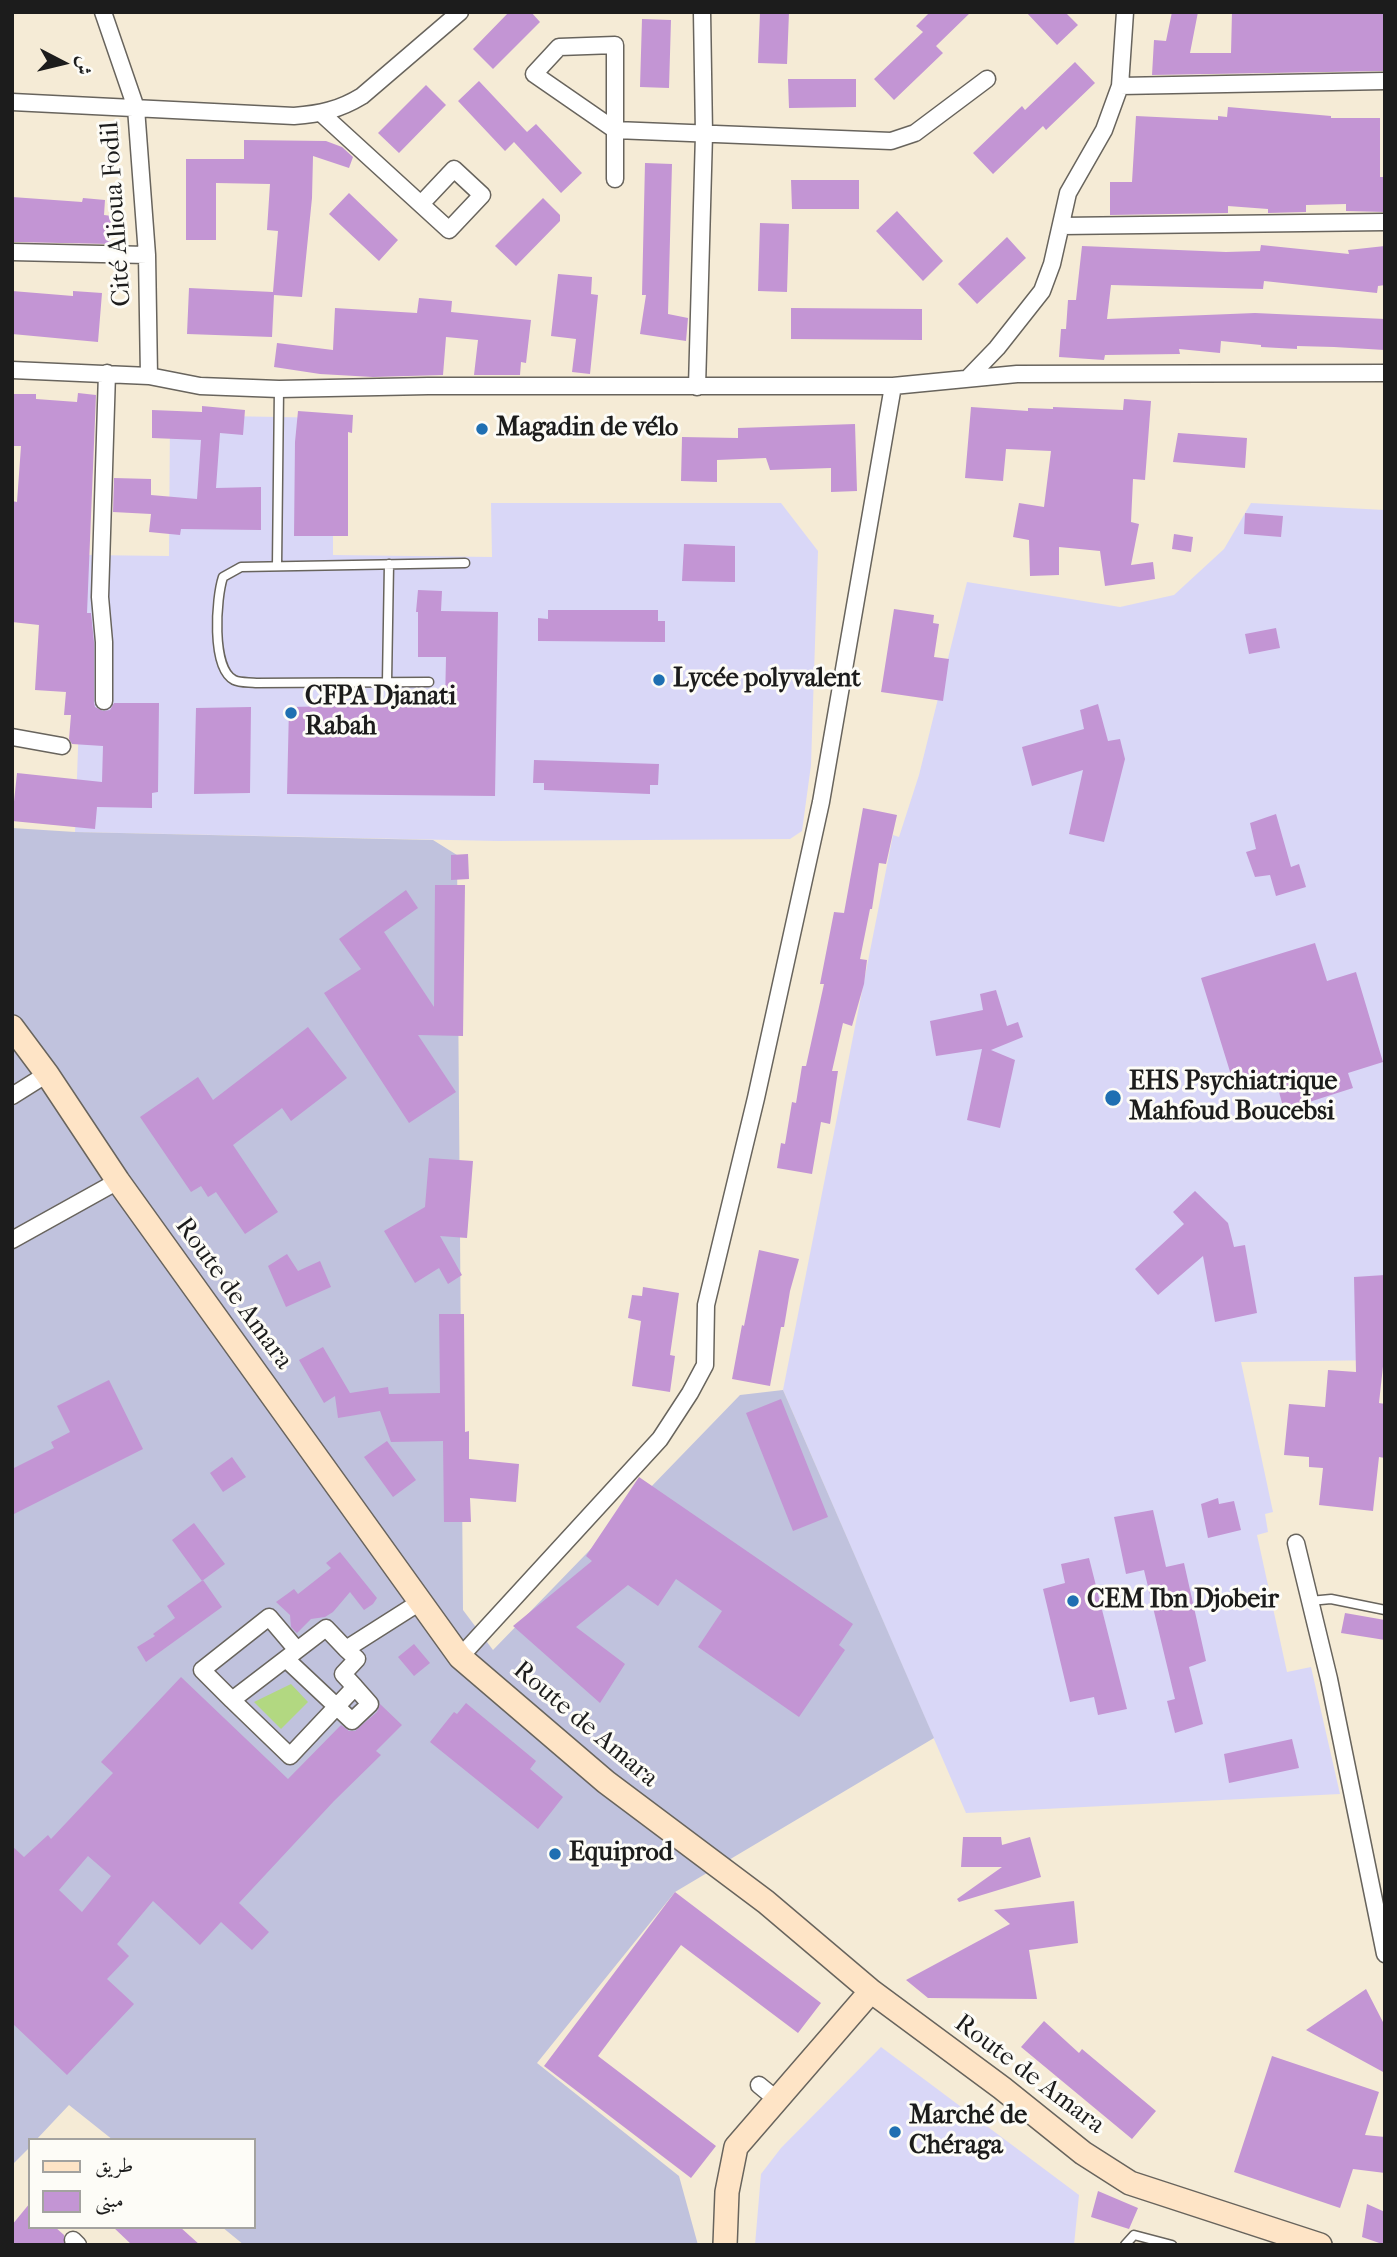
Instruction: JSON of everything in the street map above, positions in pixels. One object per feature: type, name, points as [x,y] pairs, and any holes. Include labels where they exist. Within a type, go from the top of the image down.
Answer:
[{"type":"street","name":"Cité Alioua Fodil","points":[[103,12],[136,108],[147,255],[149,376]]},
{"type":"street","points":[[12,102],[294,116],[322,114],[345,106],[362,96],[460,12]]},
{"type":"street","points":[[697,387],[704,134],[702,12]]},
{"type":"street","points":[[968,378],[997,348],[1042,291],[1068,193],[1104,130],[1120,86],[1125,12]]},
{"type":"street","points":[[615,179],[615,130],[615,45],[559,47],[534,74],[615,130],[891,141],[915,133],[986,79]]},
{"type":"street","points":[[1120,86],[1385,81]]},
{"type":"street","points":[[322,114],[421,204]]},
{"type":"street","points":[[1061,226],[1385,222]]},
{"type":"street","points":[[12,252],[147,255]]},
{"type":"street","points":[[12,370],[107,373],[149,376],[200,386],[279,389],[428,386],[893,386],[1017,374],[1385,373]]},
{"type":"street","points":[[104,701],[104,642],[100,597],[107,373]]},
{"type":"street","points":[[460,1657],[660,1439],[705,1364],[706,1305],[756,1098],[821,802],[893,386]]},
{"type":"street","points":[[12,737],[62,746]]},
{"type":"street","name":"Route de Amara","points":[[12,1027],[47,1074],[118,1181],[460,1657],[606,1782],[766,1902],[871,1991],[1002,2088],[1083,2153],[1130,2183],[1320,2245]]},
{"type":"street","points":[[12,1096],[47,1074]]},
{"type":"street","points":[[12,1240],[118,1181]]},
{"type":"street","points":[[1296,1543],[1331,1692],[1385,1954]]},
{"type":"street","points":[[346,1649],[420,1602]]},
{"type":"street","points":[[232,1700],[292,1654],[326,1628],[357,1659],[343,1674],[370,1704],[352,1721],[292,1654],[269,1617],[202,1670],[232,1700],[290,1756],[337,1707]]},
{"type":"street","points":[[725,2245],[727,2192],[736,2147],[768,2092],[871,1991]]},
{"type":"lane","points":[[277,566],[279,389]]},
{"type":"lane","points":[[429,682],[235,681],[225,672],[218,656],[218,590],[223,577],[241,567],[465,563]]},
{"type":"lane","points":[[387,682],[389,564]]},
{"type":"lane","points":[[1310,1601],[1331,1599],[1385,1610]]},
{"type":"lane","points":[[1125,2245],[1134,2235],[1172,2245]]},
{"type":"shaded area","points":[[170,415],[333,418],[333,555],[492,557],[491,503],[781,503],[818,551],[811,765],[802,831],[790,839],[498,841],[75,832],[85,555],[169,556]]},
{"type":"shaded area","name":"EHS Psychiatrique Mahfoud Boucebsi","points":[[1251,503],[1385,510],[1385,1360],[1241,1362],[1273,1512],[1265,1514],[1268,1532],[1257,1535],[1287,1672],[1311,1667],[1340,1794],[966,1813],[783,1390],[893,835],[899,837],[919,775],[967,582],[1120,607],[1174,595],[1224,549]]},
{"type":"shaded area","points":[[12,828],[75,832],[433,840],[457,855],[463,1610],[493,1650],[740,1395],[783,1390],[934,1738],[675,1892],[537,2063],[679,2176],[698,2245],[244,2245],[224,2229],[256,2229],[256,2138],[110,2138],[69,2105],[38,2138],[28,2138],[28,2149],[12,2165]]},
{"type":"shaded area","name":"Marché de Chéraga","points":[[881,2047],[1079,2195],[1074,2245],[755,2245],[761,2174],[781,2148]]},
{"type":"green space","points":[[291,1684],[308,1702],[281,1729],[254,1702]]},
{"type":"building","points":[[509,12],[531,12],[540,22],[493,69],[473,49]]},
{"type":"building","points":[[760,12],[789,12],[787,64],[758,63]]},
{"type":"building","points":[[930,12],[971,12],[936,46],[943,53],[894,100],[874,79],[923,32],[916,26]]},
{"type":"building","points":[[1026,12],[1065,12],[1078,25],[1057,45]]},
{"type":"building","points":[[1172,12],[1198,12],[1190,53],[1231,53],[1232,12],[1385,12],[1385,71],[1152,75],[1154,40],[1166,41]]},
{"type":"building","points":[[642,19],[671,20],[669,88],[640,87]]},
{"type":"building","points":[[1075,62],[1095,83],[1046,130],[1043,126],[993,174],[973,153],[1022,106],[1025,110]]},
{"type":"building","points":[[788,79],[856,79],[856,107],[789,108]]},
{"type":"building","points":[[479,81],[527,132],[536,124],[582,173],[561,193],[514,142],[505,151],[458,101]]},
{"type":"building","points":[[426,85],[446,105],[399,153],[378,133]]},
{"type":"building","points":[[1228,107],[1331,118],[1380,118],[1380,177],[1385,177],[1385,212],[1346,211],[1346,204],[1306,205],[1306,212],[1268,213],[1268,209],[1228,206],[1228,213],[1110,215],[1110,182],[1132,182],[1136,116],[1218,120],[1218,116],[1227,117]]},
{"type":"building","points":[[244,140],[326,141],[342,147],[353,157],[349,168],[313,156],[312,198],[302,297],[274,295],[272,337],[187,334],[189,288],[273,292],[278,231],[267,230],[270,184],[216,183],[216,240],[186,240],[186,159],[244,159]]},
{"type":"building","points":[[645,163],[672,164],[668,314],[688,318],[686,341],[640,334],[646,295],[642,295]]},
{"type":"building","points":[[791,180],[859,180],[859,209],[792,209]]},
{"type":"building","points":[[349,193],[398,240],[379,261],[329,214]]},
{"type":"building","points":[[12,197],[82,202],[83,198],[105,200],[104,215],[112,216],[110,244],[12,242]]},
{"type":"building","points":[[543,198],[560,215],[560,221],[516,266],[495,246]]},
{"type":"building","points":[[897,211],[943,261],[923,281],[876,231]]},
{"type":"building","points":[[760,223],[789,224],[787,292],[758,291]]},
{"type":"building","points":[[1007,237],[1026,258],[977,304],[958,284]]},
{"type":"building","points":[[1261,245],[1349,254],[1348,250],[1385,246],[1385,285],[1378,286],[1377,293],[1264,281],[1263,289],[1111,285],[1107,319],[1255,313],[1385,319],[1385,350],[1297,346],[1297,349],[1221,341],[1220,353],[1179,349],[1180,354],[1105,355],[1104,360],[1059,357],[1061,329],[1066,329],[1068,300],[1076,300],[1082,246],[1226,252],[1260,251]]},
{"type":"building","points":[[558,274],[592,277],[591,294],[598,295],[590,374],[572,372],[576,339],[551,336]]},
{"type":"building","points":[[12,291],[73,296],[73,291],[102,293],[98,342],[12,334]]},
{"type":"building","points":[[419,298],[452,301],[451,312],[531,320],[526,363],[521,362],[520,375],[474,375],[478,340],[446,337],[443,375],[373,377],[320,374],[274,367],[277,343],[333,350],[335,308],[417,313]]},
{"type":"building","points":[[791,308],[922,309],[922,340],[791,339]]},
{"type":"building","points":[[78,393],[96,395],[87,613],[91,613],[94,642],[95,707],[103,711],[110,710],[114,703],[159,703],[158,792],[152,793],[152,808],[97,807],[95,829],[12,821],[17,773],[102,782],[103,746],[72,744],[69,739],[71,715],[64,715],[66,692],[35,690],[39,625],[12,622],[12,501],[17,502],[21,446],[12,446],[12,394],[36,394],[36,399],[77,402]]},
{"type":"building","points":[[1124,399],[1151,401],[1145,480],[1133,479],[1131,522],[1139,524],[1131,565],[1153,562],[1155,579],[1105,586],[1100,551],[1059,547],[1059,575],[1030,576],[1029,540],[1013,537],[1019,503],[1044,507],[1051,451],[1006,449],[1003,481],[965,478],[971,407],[1028,411],[1028,408],[1053,407],[1123,410]]},
{"type":"building","points":[[202,406],[245,410],[243,435],[220,433],[216,488],[261,487],[261,530],[181,529],[180,535],[149,532],[151,514],[113,512],[114,478],[151,479],[151,495],[197,499],[201,440],[152,438],[152,410],[202,412]]},
{"type":"building","points":[[298,411],[353,415],[352,433],[348,432],[348,536],[294,536]]},
{"type":"building","points":[[855,424],[857,491],[831,492],[831,468],[770,470],[766,458],[717,460],[717,482],[681,481],[682,437],[738,438],[738,428]]},
{"type":"building","points":[[1178,433],[1247,438],[1245,468],[1173,462]]},
{"type":"building","points":[[1245,513],[1283,516],[1281,537],[1244,534]]},
{"type":"building","points":[[1174,534],[1193,537],[1191,552],[1172,549]]},
{"type":"building","points":[[684,544],[735,546],[735,582],[682,581]]},
{"type":"building","points":[[418,590],[442,591],[441,611],[498,612],[495,796],[287,794],[289,707],[445,704],[446,657],[418,657]]},
{"type":"building","points":[[894,609],[934,615],[933,623],[939,624],[934,657],[949,659],[943,701],[881,692]]},
{"type":"building","points":[[548,610],[658,610],[658,621],[665,621],[665,642],[538,641],[538,618],[548,619]]},
{"type":"building","points":[[1276,628],[1280,648],[1249,654],[1245,634]]},
{"type":"building","points":[[1098,704],[1108,741],[1120,739],[1125,759],[1104,842],[1069,834],[1083,770],[1032,786],[1022,747],[1084,729],[1080,710]]},
{"type":"building","points":[[251,707],[250,793],[194,794],[196,708]]},
{"type":"building","points":[[534,760],[659,764],[658,785],[650,785],[650,794],[544,790],[544,783],[533,783]]},
{"type":"building","points":[[863,808],[897,815],[886,864],[879,863],[860,959],[867,960],[864,984],[852,1026],[843,1023],[832,1071],[838,1071],[830,1124],[821,1122],[812,1174],[777,1168],[781,1143],[785,1144],[792,1102],[796,1103],[802,1066],[806,1066],[824,984],[820,984],[834,912],[844,913]]},
{"type":"building","points":[[1276,814],[1291,867],[1299,864],[1306,887],[1276,896],[1270,875],[1255,877],[1246,852],[1256,849],[1250,823]]},
{"type":"building","points":[[468,854],[469,879],[451,880],[451,855]]},
{"type":"building","points":[[435,885],[465,885],[463,1036],[418,1035],[456,1092],[409,1123],[324,993],[361,969],[339,939],[406,890],[418,908],[384,932],[434,1007]]},
{"type":"building","points":[[1315,943],[1327,981],[1356,972],[1383,1062],[1348,1073],[1353,1088],[1284,1110],[1275,1078],[1236,1091],[1201,978]]},
{"type":"building","points":[[996,990],[1007,1026],[1018,1022],[1023,1037],[991,1050],[1015,1060],[1000,1128],[967,1120],[982,1049],[936,1056],[930,1021],[983,1010],[980,994]]},
{"type":"building","points":[[308,1027],[347,1078],[291,1121],[282,1108],[233,1145],[278,1212],[245,1234],[216,1192],[208,1197],[201,1186],[191,1192],[140,1117],[198,1077],[213,1100]]},
{"type":"building","points":[[429,1158],[473,1161],[467,1238],[440,1236],[462,1275],[448,1284],[439,1268],[415,1283],[384,1231],[425,1207]]},
{"type":"building","points":[[1195,1191],[1228,1223],[1234,1247],[1245,1245],[1257,1313],[1215,1322],[1203,1256],[1158,1295],[1135,1269],[1184,1224],[1173,1212]]},
{"type":"building","points":[[759,1250],[799,1259],[784,1327],[781,1327],[770,1386],[732,1379]]},
{"type":"building","points":[[287,1254],[298,1271],[320,1261],[331,1287],[286,1307],[268,1266]]},
{"type":"building","points":[[1385,1275],[1385,1348],[1379,1403],[1385,1404],[1385,1458],[1379,1457],[1373,1511],[1319,1505],[1323,1468],[1309,1467],[1309,1457],[1284,1455],[1289,1404],[1325,1407],[1328,1370],[1356,1372],[1354,1277]]},
{"type":"building","points":[[643,1287],[679,1293],[670,1355],[675,1356],[670,1392],[632,1386],[641,1321],[628,1318],[632,1295],[642,1296]]},
{"type":"building","points":[[439,1314],[464,1314],[465,1432],[469,1431],[469,1459],[519,1464],[516,1502],[470,1498],[471,1522],[444,1522],[443,1441],[391,1442],[380,1411],[338,1418],[335,1396],[324,1403],[299,1360],[323,1347],[350,1393],[388,1387],[389,1394],[440,1393]]},
{"type":"building","points":[[109,1380],[143,1449],[12,1515],[12,1469],[54,1448],[51,1442],[70,1432],[57,1406]]},
{"type":"building","points":[[781,1399],[828,1517],[793,1531],[746,1413]]},
{"type":"building","points":[[387,1441],[416,1480],[393,1497],[364,1457]]},
{"type":"building","points":[[232,1457],[246,1477],[223,1492],[210,1473]]},
{"type":"building","points":[[639,1477],[853,1624],[839,1645],[845,1650],[799,1717],[698,1647],[722,1611],[676,1579],[658,1606],[628,1585],[576,1627],[625,1664],[600,1703],[513,1626],[592,1561],[586,1556]]},
{"type":"building","points":[[1218,1498],[1219,1504],[1234,1501],[1241,1530],[1208,1538],[1201,1504]]},
{"type":"building","points":[[1153,1510],[1166,1567],[1184,1563],[1206,1661],[1189,1667],[1203,1724],[1175,1733],[1167,1701],[1175,1699],[1144,1570],[1126,1574],[1114,1517]]},
{"type":"building","points":[[194,1523],[225,1564],[202,1581],[172,1540]]},
{"type":"building","points":[[340,1552],[377,1598],[364,1610],[350,1592],[333,1612],[325,1617],[311,1619],[297,1633],[291,1627],[290,1615],[276,1602],[294,1589],[298,1594],[331,1568],[326,1563]]},
{"type":"building","points":[[1089,1558],[1127,1709],[1098,1715],[1094,1697],[1070,1702],[1043,1589],[1065,1583],[1061,1564]]},
{"type":"building","points":[[203,1580],[222,1607],[146,1662],[137,1647],[155,1636],[153,1634],[175,1618],[167,1606]]},
{"type":"building","points":[[1345,1613],[1385,1620],[1385,1640],[1341,1633]]},
{"type":"building","points":[[414,1644],[430,1663],[414,1676],[398,1657]]},
{"type":"building","points":[[181,1677],[288,1779],[341,1725],[349,1731],[355,1731],[377,1712],[380,1704],[402,1725],[376,1751],[381,1755],[239,1903],[269,1932],[252,1950],[221,1922],[200,1945],[153,1901],[117,1944],[129,1956],[107,1979],[134,2004],[67,2075],[12,2023],[12,1846],[24,1857],[48,1835],[51,1839],[113,1773],[101,1762]],"holes":[[[88,1856],[111,1876],[82,1912],[59,1890]]]},
{"type":"building","points":[[466,1703],[536,1761],[530,1769],[563,1797],[538,1829],[430,1742],[454,1712],[457,1714]]},
{"type":"building","points":[[1292,1739],[1299,1768],[1229,1783],[1224,1754]]},
{"type":"building","points":[[963,1837],[1001,1837],[1002,1845],[1030,1837],[1041,1877],[959,1902],[957,1899],[1002,1867],[961,1867]]},
{"type":"building","points":[[675,1892],[821,2003],[798,2033],[681,1945],[598,2056],[716,2146],[691,2178],[544,2066]]},
{"type":"building","points":[[1074,1901],[1078,1943],[1029,1950],[1037,1999],[928,1998],[906,1980],[1010,1924],[994,1910]]},
{"type":"building","points":[[1366,1989],[1385,2026],[1385,2073],[1306,2030]]},
{"type":"building","points":[[1044,2021],[1079,2053],[1082,2049],[1156,2111],[1132,2139],[1021,2047]]},
{"type":"building","points":[[1272,2056],[1379,2092],[1365,2135],[1385,2137],[1385,2173],[1353,2169],[1340,2208],[1234,2172]]},
{"type":"building","points":[[1098,2191],[1138,2208],[1129,2229],[1091,2217]]},
{"type":"building","points":[[1367,2204],[1385,2212],[1385,2245],[1362,2237]]},
{"type":"building","points":[[28,2205],[28,2229],[57,2229],[64,2235],[64,2245],[12,2245],[12,2225]]},
{"type":"building","points":[[115,2229],[182,2229],[200,2245],[132,2245]]},
{"type":"place","name":"Magadin de vélo","points":[[482,429]]},
{"type":"place","name":"Lycée polyvalent","points":[[659,680]]},
{"type":"place","name":"CFPA Djanati Rabah","points":[[291,713]]},
{"type":"place","name":"EHS Psychiatrique Mahfoud Boucebsi","points":[[1113,1098]]},
{"type":"place","name":"CEM Ibn Djobeir","points":[[1073,1601]]},
{"type":"place","name":"Equiprod","points":[[555,1854]]},
{"type":"place","name":"Marché de Chéraga","points":[[895,2132]]}]
